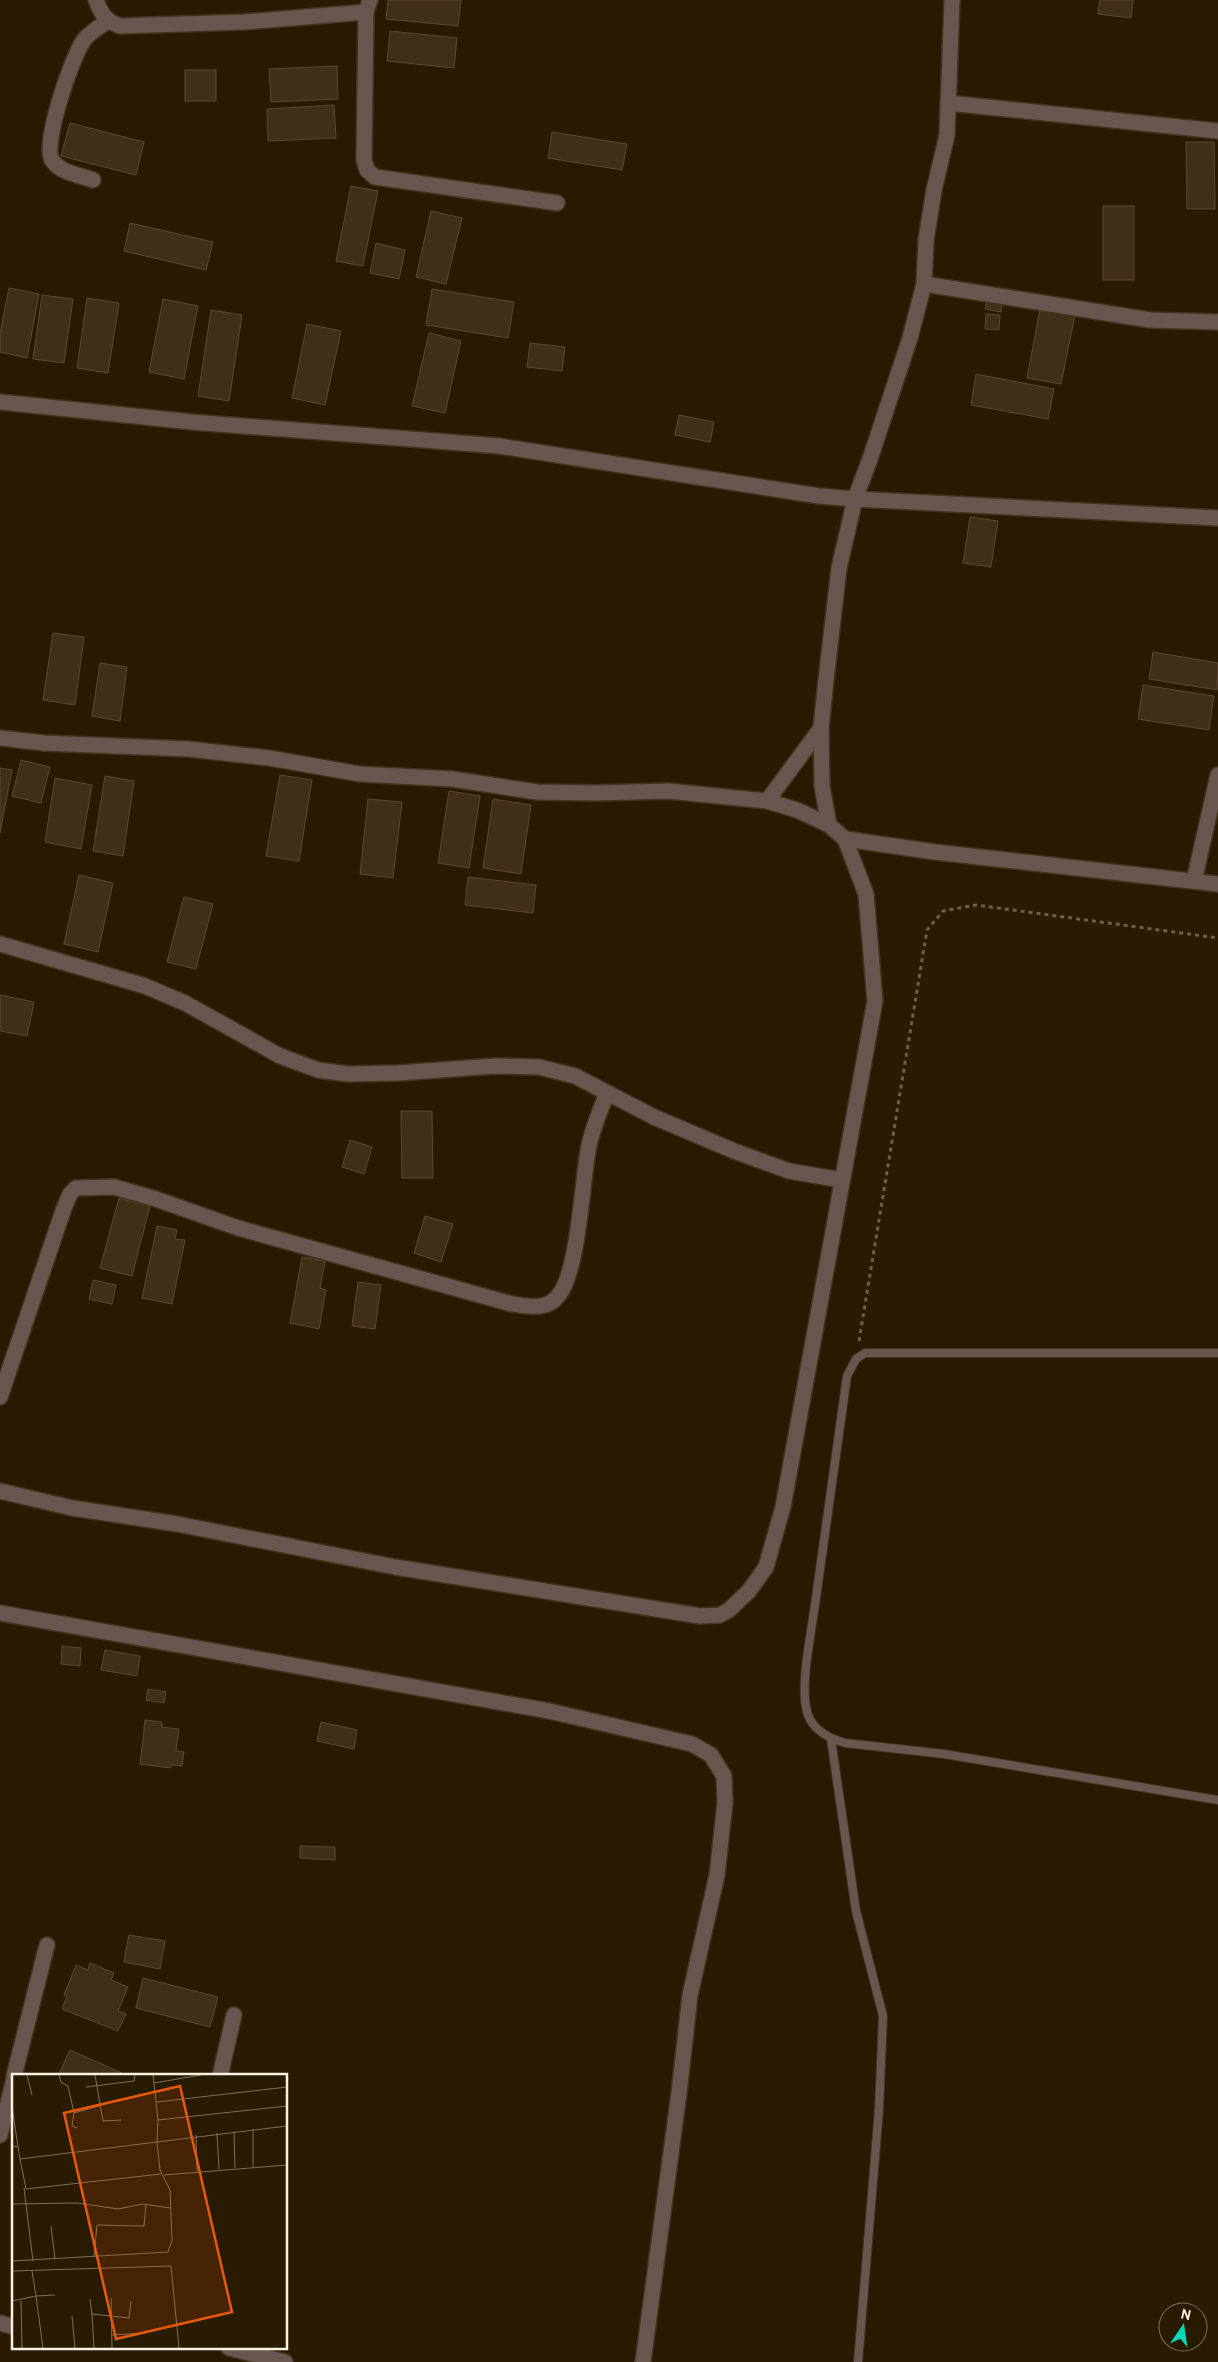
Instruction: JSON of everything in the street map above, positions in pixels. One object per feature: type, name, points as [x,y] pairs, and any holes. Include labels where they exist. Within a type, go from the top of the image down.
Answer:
[{"type":"street","points":[[96,0],[99,10],[108,21],[120,26],[187,25],[368,6],[364,160],[367,170],[376,177],[557,202]]},
{"type":"street","points":[[829,825],[822,786],[821,728],[840,568],[855,499],[910,338],[924,284],[926,240],[934,190],[947,135],[952,0]]},
{"type":"street","points":[[93,180],[60,169],[52,160],[50,148],[53,122],[77,53],[83,40],[108,21]]},
{"type":"street","points":[[948,103],[1218,131]]},
{"type":"street","points":[[924,284],[1150,320],[1218,322]]},
{"type":"street","points":[[0,402],[192,422],[499,446],[819,496],[1218,518]]},
{"type":"street","points":[[767,801],[821,728]]},
{"type":"street","points":[[0,738],[44,743],[188,749],[269,758],[360,774],[452,779],[537,792],[668,791],[767,801],[797,810],[829,825],[845,840],[866,894],[875,1001],[783,1507],[766,1567],[749,1591],[729,1610],[720,1615],[700,1616],[625,1606],[395,1567],[177,1524],[72,1508],[0,1491]]},
{"type":"street","points":[[1194,882],[1218,775]]},
{"type":"street","points":[[845,840],[1218,884]]},
{"type":"street","points":[[0,944],[145,986],[185,1004],[280,1056],[318,1070],[348,1074],[398,1073],[495,1066],[539,1067],[575,1076],[654,1117],[788,1172],[842,1180]]},
{"type":"street","points":[[0,1397],[64,1208],[70,1194],[82,1186],[114,1187],[156,1199],[238,1228],[512,1304],[538,1307],[549,1304],[558,1297],[567,1282],[573,1255],[588,1149],[594,1125],[607,1093]]},
{"type":"street","points":[[0,1613],[549,1711],[692,1744],[711,1755],[724,1776],[725,1794],[717,1875],[690,1995],[680,2093],[643,2362]]},
{"type":"street","points":[[15,2074],[47,1945]]},
{"type":"street","points":[[220,2074],[234,2015]]},
{"type":"street","points":[[0,2136],[12,2086]]},
{"type":"street","points":[[237,2350],[285,2362]]},
{"type":"lane","points":[[1218,1353],[865,1352],[856,1359],[848,1376],[806,1671],[806,1707],[811,1721],[819,1732],[831,1739],[845,1743],[944,1754],[1218,1800]]},
{"type":"lane","points":[[831,1739],[856,1911],[882,2016],[879,2109],[858,2362]]},
{"type":"path","points":[[856,1359],[927,930],[943,911],[976,905],[1218,938]]},
{"type":"building","points":[[388,0],[461,0],[458,26],[386,19]]},
{"type":"building","points":[[1100,0],[1133,0],[1131,18],[1098,14]]},
{"type":"building","points":[[390,31],[457,38],[454,68],[387,61]]},
{"type":"building","points":[[337,66],[338,99],[271,102],[269,69]]},
{"type":"building","points":[[185,70],[216,70],[216,101],[185,101]]},
{"type":"building","points":[[334,105],[336,138],[268,141],[267,109]]},
{"type":"building","points":[[70,123],[144,142],[136,175],[61,156]]},
{"type":"building","points":[[552,132],[627,144],[622,170],[548,158]]},
{"type":"building","points":[[1186,142],[1214,142],[1215,209],[1187,209]]},
{"type":"building","points":[[351,186],[378,191],[363,266],[336,261]]},
{"type":"building","points":[[1103,206],[1134,206],[1134,280],[1103,280]]},
{"type":"building","points":[[431,211],[462,218],[446,284],[416,277]]},
{"type":"building","points":[[130,223],[213,242],[206,270],[124,251]]},
{"type":"building","points":[[376,243],[405,250],[399,279],[370,273]]},
{"type":"building","points":[[9,288],[39,294],[27,358],[0,352],[0,334]]},
{"type":"building","points":[[432,289],[514,302],[508,338],[426,325]]},
{"type":"building","points":[[42,295],[73,299],[64,363],[33,359]]},
{"type":"building","points":[[87,298],[119,303],[108,373],[77,368]]},
{"type":"building","points":[[163,299],[198,306],[184,379],[149,372]]},
{"type":"building","points":[[987,299],[1003,301],[1001,312],[985,309]]},
{"type":"building","points":[[1040,309],[1075,315],[1061,384],[1027,378]]},
{"type":"building","points":[[211,310],[242,315],[229,401],[198,396]]},
{"type":"building","points":[[986,314],[1000,315],[999,330],[985,329]]},
{"type":"building","points":[[307,324],[341,331],[325,405],[292,398]]},
{"type":"building","points":[[429,333],[461,341],[445,413],[412,406]]},
{"type":"building","points":[[530,343],[565,347],[562,371],[527,367]]},
{"type":"building","points":[[976,374],[1054,389],[1048,419],[971,405]]},
{"type":"building","points":[[679,415],[714,422],[710,442],[675,435]]},
{"type":"building","points":[[970,517],[998,521],[991,567],[963,563]]},
{"type":"building","points":[[53,633],[84,637],[75,705],[43,700]]},
{"type":"building","points":[[1153,652],[1218,663],[1217,690],[1149,679]]},
{"type":"building","points":[[100,663],[127,667],[120,721],[92,716]]},
{"type":"building","points":[[1143,685],[1214,696],[1209,730],[1138,719]]},
{"type":"building","points":[[21,760],[50,767],[41,803],[12,796]]},
{"type":"building","points":[[0,768],[12,770],[0,833]]},
{"type":"building","points":[[280,775],[312,780],[299,861],[266,856]]},
{"type":"building","points":[[105,776],[134,781],[123,856],[93,851]]},
{"type":"building","points":[[55,778],[92,785],[81,849],[45,842]]},
{"type":"building","points":[[449,791],[480,796],[469,868],[438,863]]},
{"type":"building","points":[[368,799],[402,802],[393,878],[360,874]]},
{"type":"building","points":[[493,799],[531,805],[521,874],[483,868]]},
{"type":"building","points":[[79,875],[113,883],[98,952],[64,944]]},
{"type":"building","points":[[468,877],[536,885],[533,913],[465,905]]},
{"type":"building","points":[[184,897],[213,904],[196,969],[167,962]]},
{"type":"building","points":[[0,995],[34,1002],[27,1036],[0,1031]]},
{"type":"building","points":[[401,1111],[432,1111],[433,1178],[402,1178]]},
{"type":"building","points":[[350,1140],[372,1147],[364,1174],[342,1167]]},
{"type":"building","points":[[119,1198],[150,1206],[132,1276],[100,1268]]},
{"type":"building","points":[[425,1216],[453,1224],[441,1262],[414,1253]]},
{"type":"building","points":[[157,1226],[177,1230],[175,1239],[185,1240],[172,1304],[142,1298]]},
{"type":"building","points":[[302,1257],[325,1261],[320,1288],[326,1290],[319,1329],[290,1323]]},
{"type":"building","points":[[93,1280],[116,1285],[112,1304],[89,1299]]},
{"type":"building","points":[[358,1282],[381,1285],[375,1329],[352,1326]]},
{"type":"building","points":[[62,1646],[81,1648],[80,1666],[61,1664]]},
{"type":"building","points":[[105,1650],[140,1656],[137,1676],[101,1670]]},
{"type":"building","points":[[148,1689],[166,1692],[164,1703],[146,1700]]},
{"type":"building","points":[[145,1720],[162,1722],[162,1727],[179,1729],[176,1751],[184,1752],[182,1766],[171,1765],[171,1768],[140,1764]]},
{"type":"building","points":[[321,1722],[357,1730],[354,1749],[317,1741]]},
{"type":"building","points":[[300,1846],[335,1847],[335,1860],[300,1858]]},
{"type":"building","points":[[129,1935],[165,1941],[160,1969],[124,1962]]},
{"type":"building","points":[[90,1963],[114,1973],[111,1980],[128,1987],[118,2011],[126,2014],[118,2031],[62,2009],[67,1996],[64,1995],[76,1965],[88,1970]]},
{"type":"building","points":[[143,1978],[218,1997],[210,2027],[136,2008]]},
{"type":"building","points":[[70,2050],[122,2073],[121,2074],[59,2074]]}]
